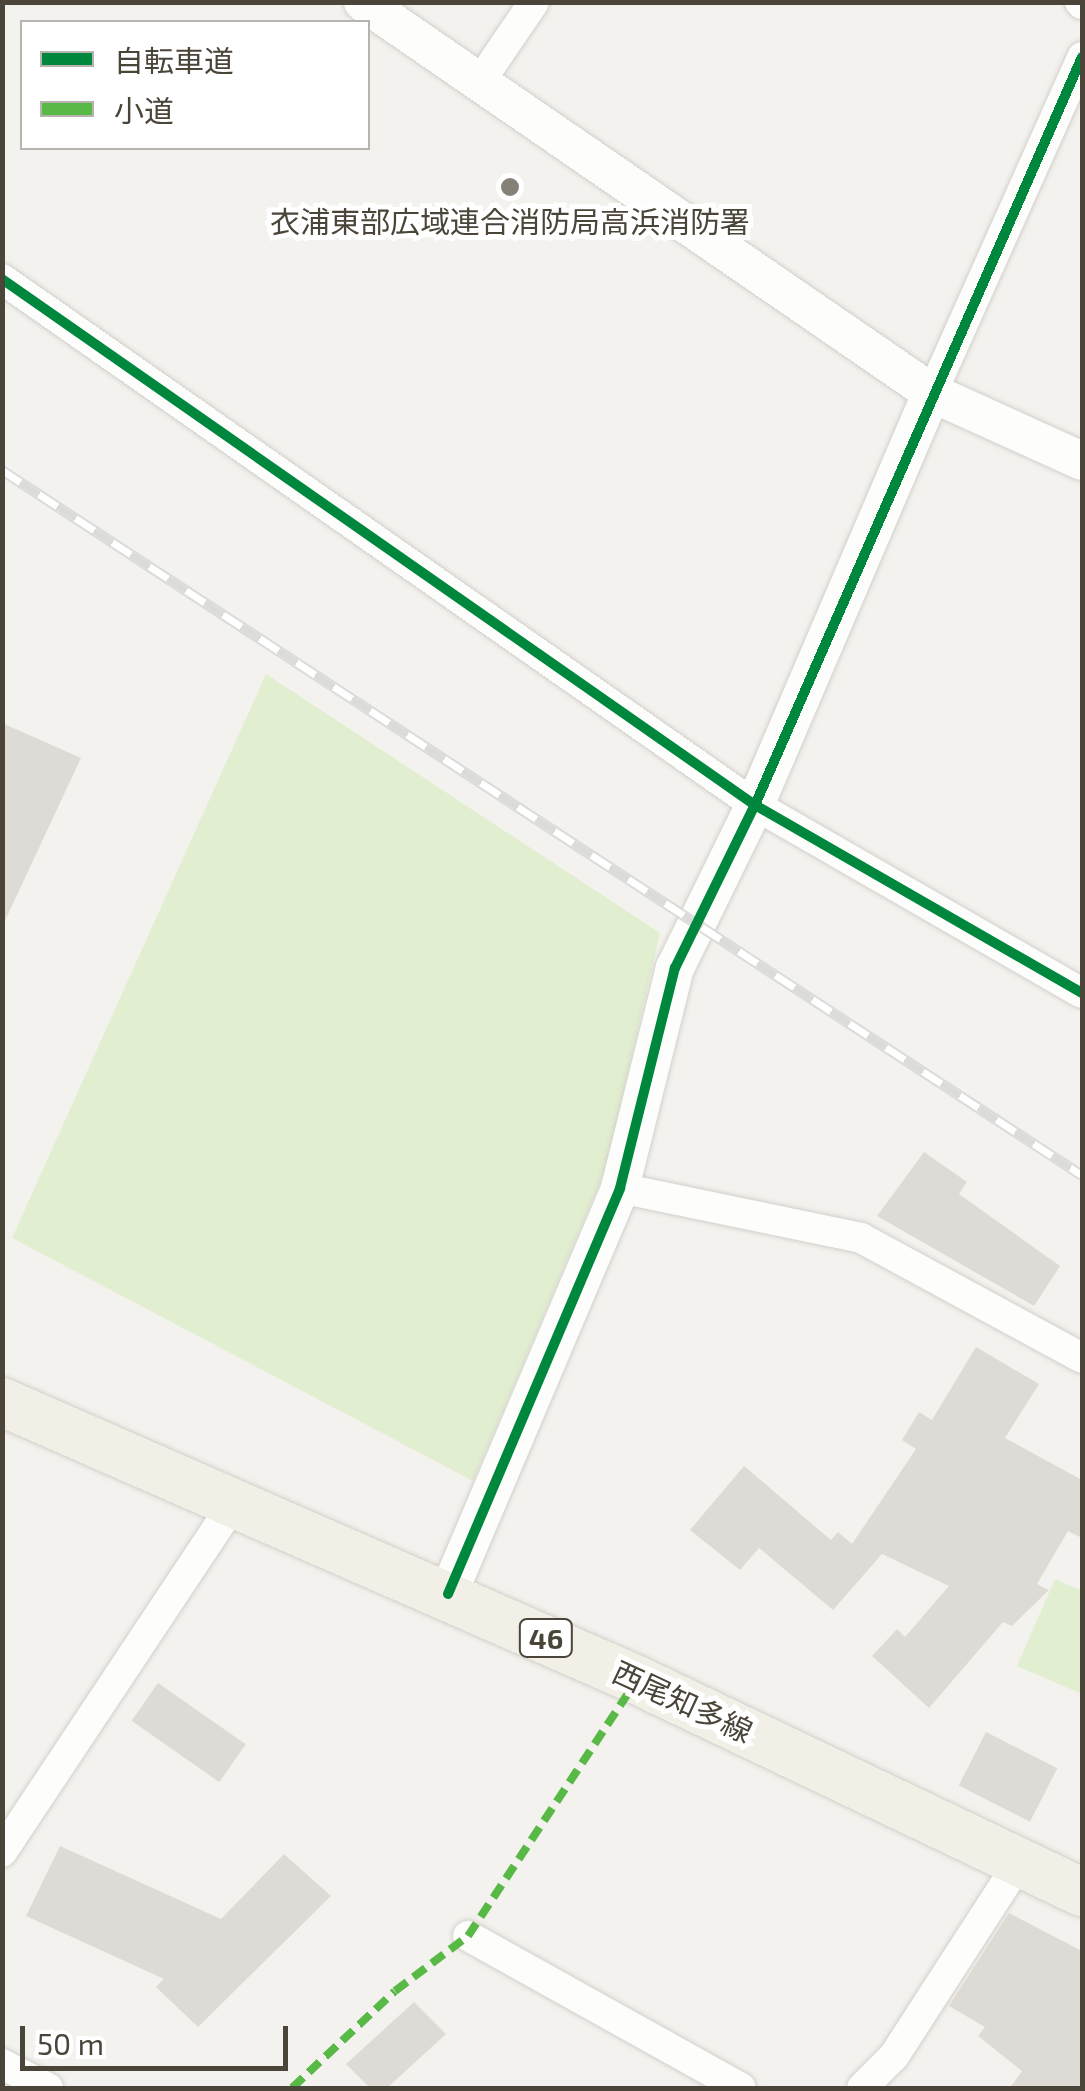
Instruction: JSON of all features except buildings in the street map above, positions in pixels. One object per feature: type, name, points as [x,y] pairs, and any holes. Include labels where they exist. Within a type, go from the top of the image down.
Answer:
[{"type":"main road","name":"西尾知多線","points":[[2,1402],[448,1594],[1082,1892]]},
{"type":"street","points":[[362,2],[932,393],[1082,460]]},
{"type":"street","points":[[479,82],[534,2]]},
{"type":"street","points":[[448,1594],[620,1188],[675,968],[755,805],[1082,57]]},
{"type":"street","points":[[2,279],[755,805],[1082,992]]},
{"type":"street","points":[[620,1188],[861,1238],[1082,1358]]},
{"type":"street","points":[[2,1852],[235,1501]]},
{"type":"street","points":[[862,2088],[894,2056],[1020,1861]]},
{"type":"street","points":[[468,1936],[695,2079],[742,2088]]},
{"type":"street","points":[[2,2064],[48,2088]]},
{"type":"green space","points":[[266,674],[660,933],[606,1168],[473,1481],[12,1238]]},
{"type":"green space","points":[[1055,1579],[1082,1591],[1082,1694],[1017,1666]]},
{"type":"railway","points":[[2,470],[1082,1175]]},
{"type":"marked path","points":[[292,2088],[395,1991],[468,1936],[637,1680]]},
{"type":"cycle path","points":[[448,1594],[620,1188],[675,968],[755,805],[1082,57]]},
{"type":"cycle path","points":[[2,279],[755,805],[1082,993]]},
{"type":"place","name":"衣浦東部広域連合消防局高浜消防署","points":[[510,187]]}]
